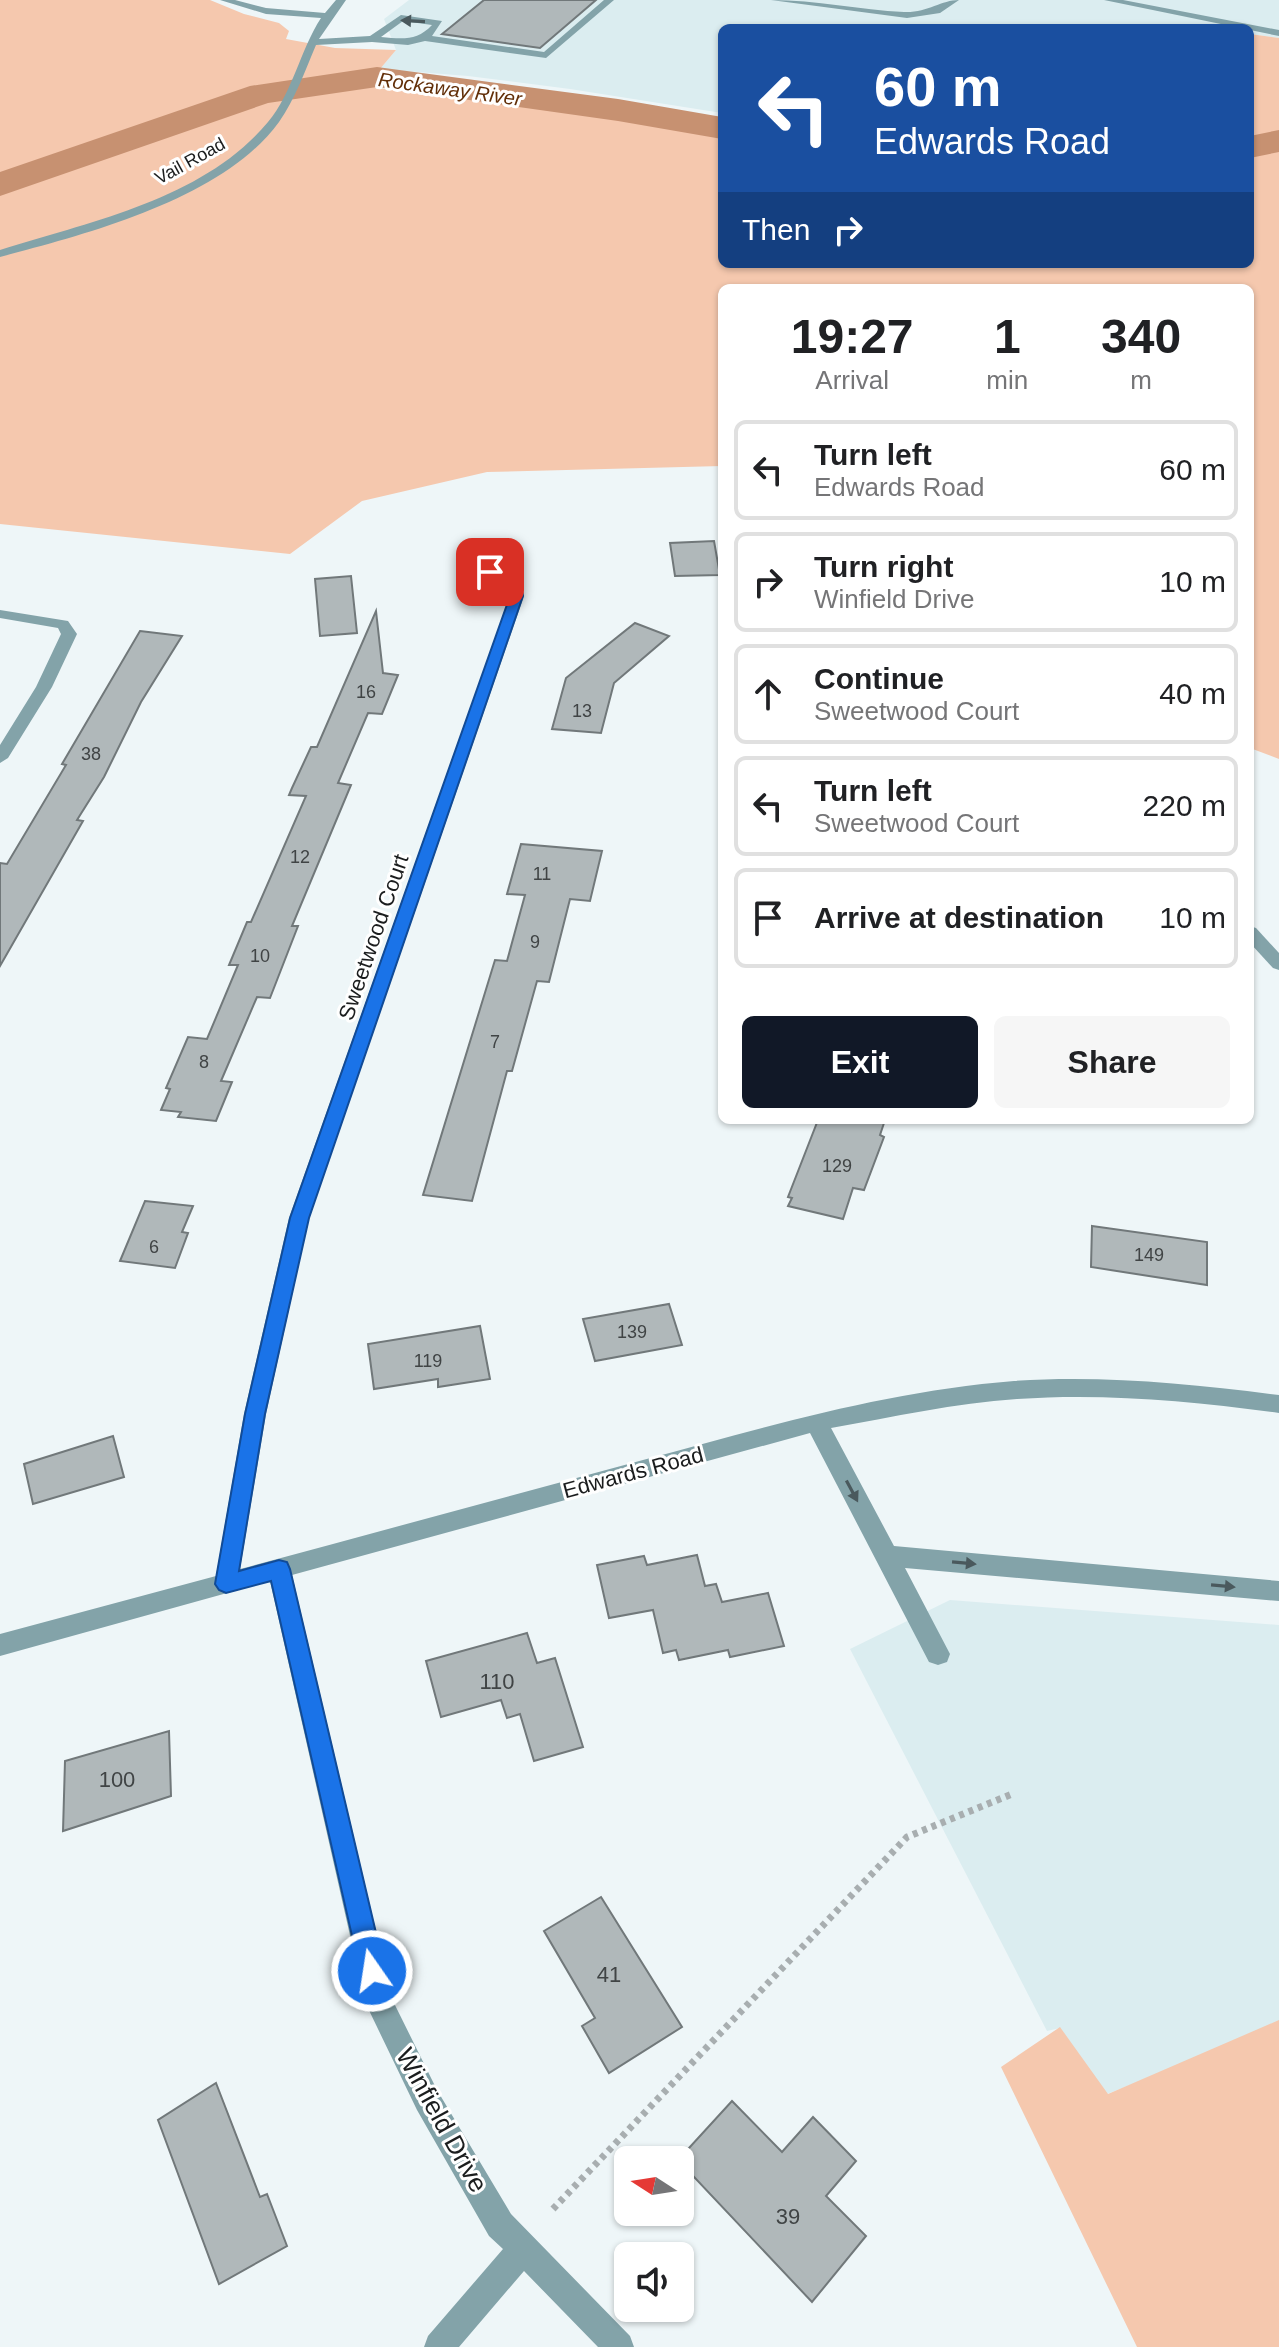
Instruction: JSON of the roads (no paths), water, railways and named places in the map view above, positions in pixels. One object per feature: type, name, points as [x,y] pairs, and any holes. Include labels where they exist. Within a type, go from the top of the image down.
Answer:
[{"type":"street","points":[[225,0],[266,11],[326,16]]},
{"type":"street","name":"Vail Road","points":[[0,254],[124,213],[213,173],[262,136],[281,111],[326,16],[341,0]]},
{"type":"street","points":[[312,42],[372,39],[408,42],[425,38],[546,55],[609,0]]},
{"type":"street","points":[[776,0],[907,15],[932,12],[954,0]]},
{"type":"street","points":[[1109,0],[1233,24]]},
{"type":"street","points":[[900,24],[907,15]]},
{"type":"street","points":[[372,39],[401,18],[439,23],[425,38]]},
{"type":"street","points":[[1254,28],[1279,33]]},
{"type":"street","name":"Sweetwood Court","points":[[226,1584],[255,1414],[299,1218],[517,596],[515,581],[490,572]]},
{"type":"street","points":[[0,614],[63,624],[69,634],[44,687],[0,758]]},
{"type":"street","points":[[1254,936],[1279,964]]},
{"type":"street","name":"Edwards Road","points":[[0,1645],[816,1422],[930,1401],[1031,1390],[1105,1388],[1194,1392],[1279,1404]]},
{"type":"street","points":[[816,1422],[938,1654]]},
{"type":"street","points":[[887,1556],[1279,1591]]},
{"type":"street","name":"Winfield Drive","points":[[279,1569],[379,2002],[427,2100],[500,2225],[619,2347]]},
{"type":"street","points":[[439,2347],[524,2248]]},
{"type":"waterway","name":"Rockaway River","points":[[0,185],[262,93],[377,77],[618,110],[718,127]]},
{"type":"waterway","name":"Rockaway River","points":[[1254,146],[1279,141]]}]
